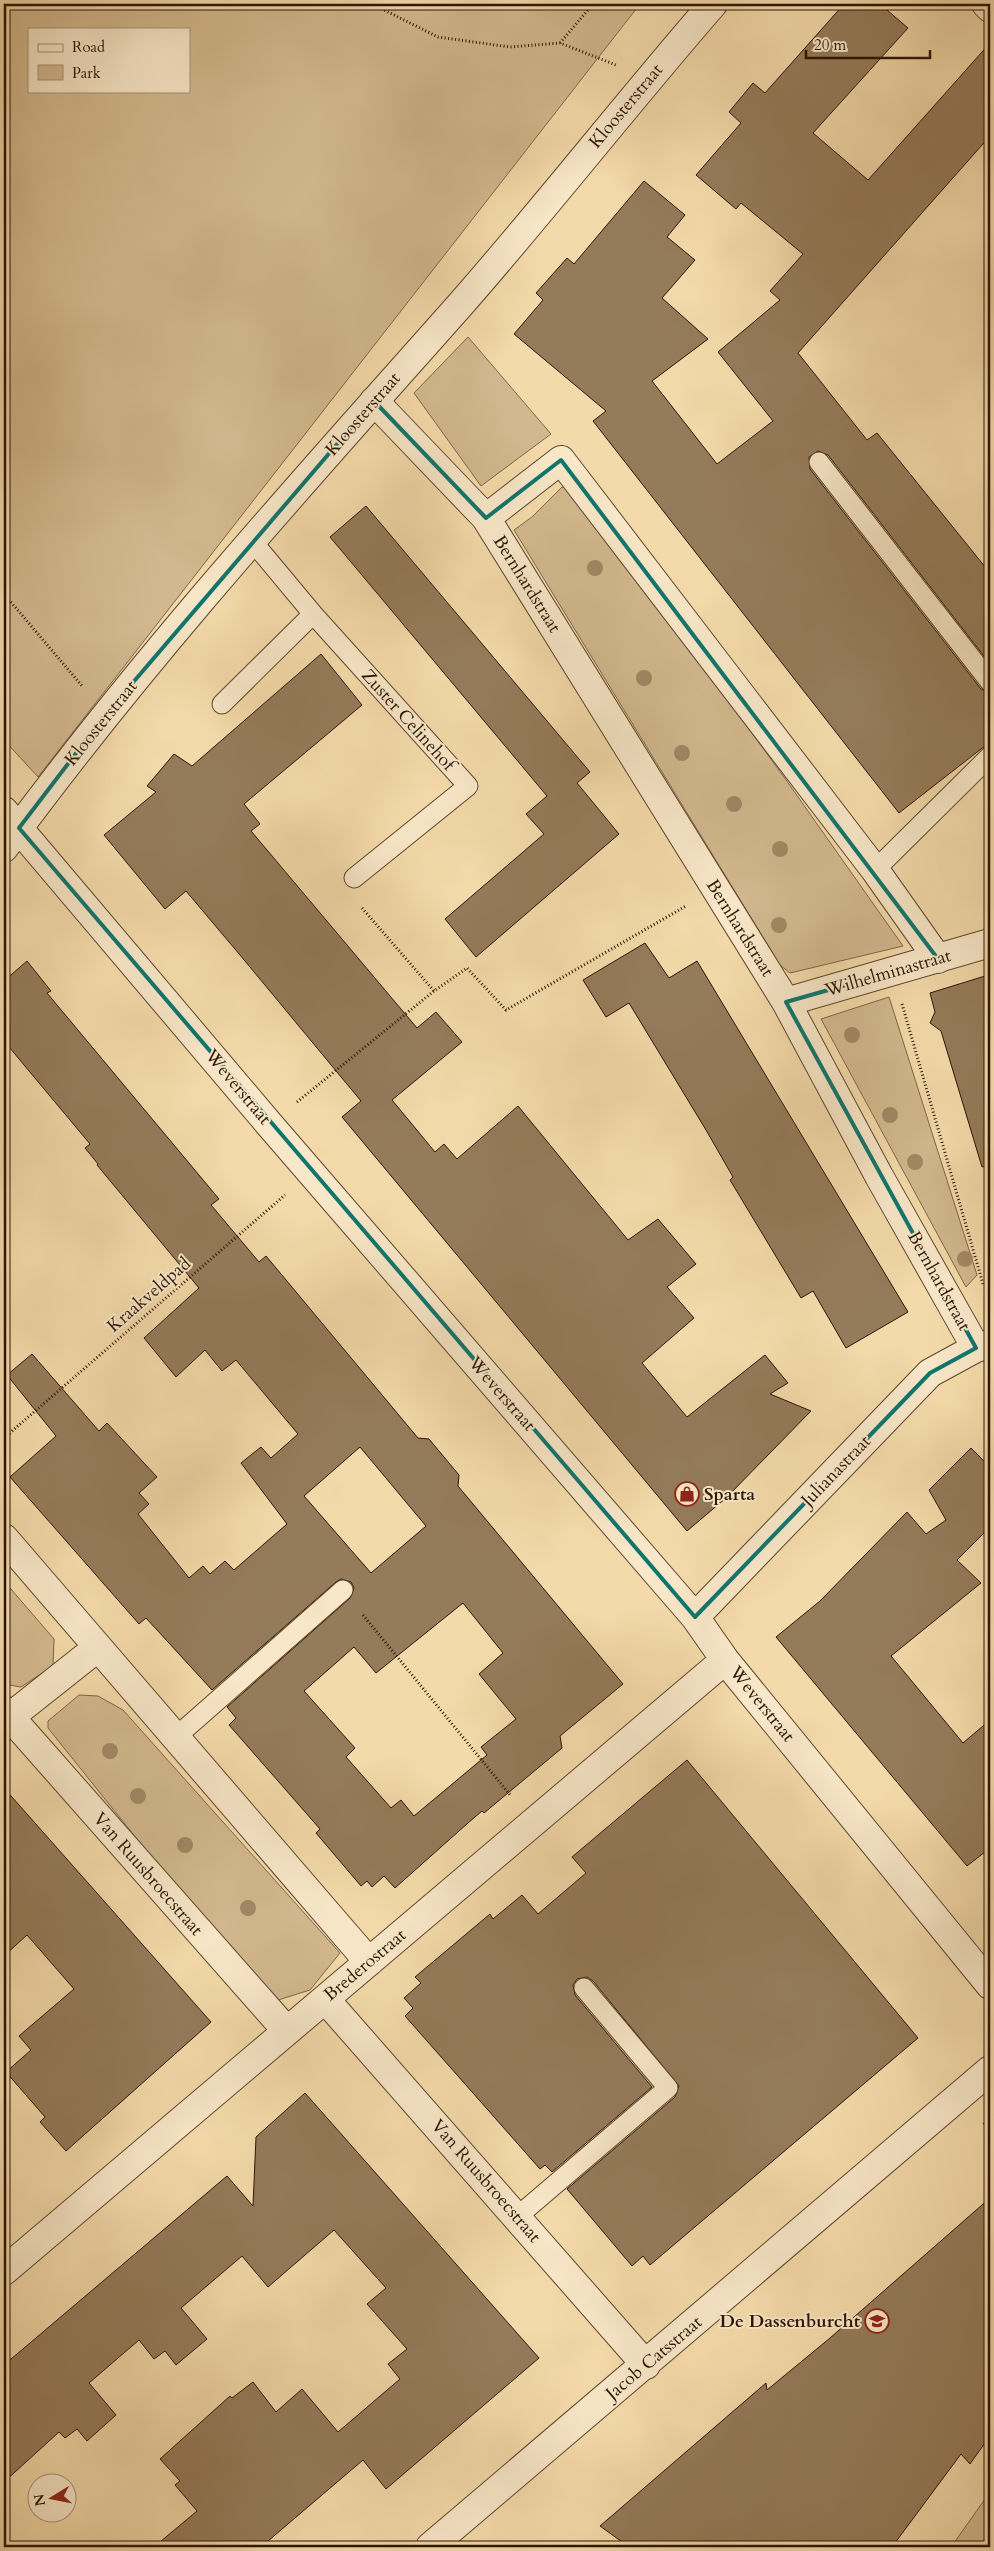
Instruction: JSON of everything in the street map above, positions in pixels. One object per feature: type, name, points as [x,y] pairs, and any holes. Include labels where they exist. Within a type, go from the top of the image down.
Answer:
[{"type":"street","name":"Kloosterstraat","points":[[9,829],[374,401],[462,303],[712,4]]},
{"type":"street","points":[[986,4],[990,8]]},
{"type":"street","name":"Bernhardstraat","points":[[374,401],[486,518],[786,1002],[879,1176],[983,1346]]},
{"type":"street","name":"Bernhardstraat","points":[[486,518],[561,460],[875,870],[938,959]]},
{"type":"street","name":"Weverstraat","points":[[9,829],[311,1172],[695,1617],[725,1660],[990,1985]]},
{"type":"street","name":"Wilhelminastraat","points":[[786,1002],[990,943]]},
{"type":"street","name":"Julianastraat","points":[[695,1617],[930,1373],[983,1346]]},
{"type":"street","points":[[4,1538],[97,1648],[176,1736],[368,1962]]},
{"type":"street","name":"Van Ruusbroecstraat","points":[[97,1648],[7,1714],[287,2031]]},
{"type":"street","name":"Brederostraat","points":[[4,2271],[725,1660]]},
{"type":"street","name":"Van Ruusbroecstraat","points":[[325,1999],[518,2216],[646,2365]]},
{"type":"street","name":"Jacob Catsstraat","points":[[436,2545],[990,2070]]},
{"type":"lane","points":[[819,462],[990,682]]},
{"type":"lane","name":"Zuster Celinehof","points":[[253,542],[312,614],[468,786],[354,878]]},
{"type":"lane","points":[[222,704],[312,614]]},
{"type":"lane","points":[[875,870],[990,756]]},
{"type":"lane","points":[[176,1736],[343,1590]]},
{"type":"lane","points":[[518,2216],[668,2088],[584,1988]]},
{"type":"path","points":[[372,4],[438,37],[510,47],[560,43],[649,79]]},
{"type":"path","points":[[560,43],[593,4]]},
{"type":"path","points":[[4,594],[106,714]]},
{"type":"path","points":[[354,878],[344,887],[434,991]]},
{"type":"path","points":[[269,1124],[434,991],[467,968],[506,1010],[716,888]]},
{"type":"path","points":[[892,972],[986,1293]]},
{"type":"path","name":"Kraakveldpad","points":[[4,1438],[311,1172]]},
{"type":"path","points":[[343,1590],[532,1822]]},
{"type":"highlighted area","points":[[374,401],[486,518],[561,460],[938,959],[786,1002],[976,1348],[930,1373],[695,1617],[19,828],[106,714]]},
{"type":"green space","points":[[4,4],[640,4],[38,777],[4,740]]},
{"type":"green space","points":[[468,337],[551,434],[481,486],[414,393]]},
{"type":"green space","points":[[562,487],[574,489],[784,777],[903,946],[790,973],[780,965],[514,530],[532,517]]},
{"type":"green space","points":[[889,997],[977,1275],[966,1287],[821,1019]]},
{"type":"green space","points":[[4,1581],[54,1639],[53,1666],[21,1687],[4,1684]]},
{"type":"green space","points":[[79,1695],[98,1696],[123,1710],[340,1953],[310,1990],[278,2000],[149,1854],[48,1728],[48,1721]]},
{"type":"green space","points":[[990,2492],[990,2547],[951,2547]]},
{"type":"building","points":[[844,4],[880,4],[908,28],[813,133],[868,180],[990,43],[990,136],[798,353],[867,440],[877,433],[990,573],[990,664],[828,455],[818,451],[809,457],[810,469],[981,689],[990,693],[990,742],[899,813],[593,421],[606,411],[514,334],[543,300],[536,293],[567,258],[574,264],[644,181],[685,215],[667,237],[695,260],[662,298],[708,339],[652,381],[717,464],[773,421],[718,352],[780,300],[770,291],[803,254],[741,203],[736,209],[696,175],[741,123],[729,112],[753,83],[765,93]]},
{"type":"building","points":[[366,506],[590,772],[577,783],[619,834],[476,957],[445,919],[544,834],[526,814],[547,796],[330,537]]},
{"type":"building","points":[[321,654],[362,705],[244,804],[260,824],[251,831],[417,1028],[436,1012],[462,1042],[392,1100],[435,1152],[444,1144],[457,1159],[518,1106],[628,1240],[658,1219],[696,1264],[667,1287],[694,1318],[642,1363],[687,1417],[765,1355],[788,1383],[770,1394],[811,1411],[726,1498],[687,1531],[342,1117],[361,1101],[240,955],[186,891],[165,909],[104,835],[156,792],[147,786],[174,754],[192,766]]},
{"type":"building","points":[[645,943],[669,978],[697,961],[908,1312],[846,1348],[813,1291],[801,1298],[730,1180],[733,1177],[706,1130],[629,1003],[606,1017],[583,980]]},
{"type":"building","points":[[27,961],[51,991],[47,993],[219,1199],[211,1205],[259,1262],[266,1256],[418,1438],[429,1439],[459,1475],[458,1486],[623,1684],[560,1736],[562,1748],[484,1813],[482,1811],[395,1888],[384,1876],[372,1887],[367,1881],[361,1886],[316,1833],[320,1829],[229,1725],[236,1718],[227,1707],[350,1598],[354,1588],[351,1582],[341,1579],[336,1582],[212,1690],[146,1618],[139,1624],[10,1477],[56,1436],[7,1375],[32,1354],[99,1431],[107,1423],[157,1477],[139,1493],[149,1504],[138,1514],[189,1578],[203,1566],[210,1574],[225,1561],[234,1570],[287,1524],[241,1463],[261,1447],[271,1458],[298,1434],[236,1360],[222,1371],[205,1350],[176,1377],[144,1338],[199,1288],[97,1165],[85,1148],[90,1144],[4,1041],[4,981]],"holes":[[[360,1447],[426,1526],[371,1573],[304,1496]],[[463,1603],[503,1653],[479,1674],[516,1719],[481,1747],[487,1755],[414,1816],[401,1800],[391,1808],[346,1757],[355,1748],[304,1691],[354,1647],[376,1673]]]},
{"type":"building","points":[[985,976],[990,994],[990,1165],[982,1167],[941,1031],[930,1023],[935,1012],[930,993]]},
{"type":"building","points":[[971,1448],[990,1467],[990,1527],[957,1560],[981,1583],[891,1656],[963,1743],[990,1720],[990,1848],[967,1866],[776,1637],[820,1601],[907,1512],[926,1534],[946,1520],[929,1490]]},
{"type":"building","points":[[687,1760],[918,2038],[650,2265],[643,2256],[632,2266],[567,2189],[675,2097],[679,2086],[593,1981],[587,1977],[577,1979],[573,1985],[575,1995],[652,2087],[552,2172],[545,2165],[540,2169],[405,2016],[413,2008],[404,1998],[421,1983],[415,1977],[490,1914],[493,1919],[522,1895],[538,1914],[586,1873],[572,1857]]},
{"type":"building","points":[[4,1788],[211,2022],[66,2151],[40,2122],[45,2117],[6,2072],[31,2050],[19,2036],[74,1989],[27,1935],[4,1956]]},
{"type":"building","points":[[305,2093],[539,2358],[386,2489],[363,2460],[261,2547],[154,2547],[197,2511],[175,2485],[180,2481],[160,2459],[230,2396],[232,2398],[253,2382],[276,2412],[302,2389],[338,2432],[400,2379],[388,2364],[407,2349],[367,2304],[386,2288],[334,2230],[268,2287],[242,2256],[181,2308],[207,2339],[176,2365],[165,2351],[154,2359],[139,2340],[89,2383],[116,2415],[87,2441],[77,2429],[65,2438],[59,2432],[4,2482],[4,2365],[227,2176],[253,2206],[256,2137]]},
{"type":"building","name":"De Dassenburcht","points":[[990,2198],[990,2436],[970,2464],[961,2454],[892,2547],[629,2547],[600,2526],[766,2383],[767,2390],[830,2338]]},
{"type":"place","name":"Sparta","points":[[687,1494]]},
{"type":"place","name":"De Dassenburcht","points":[[877,2321]]}]
